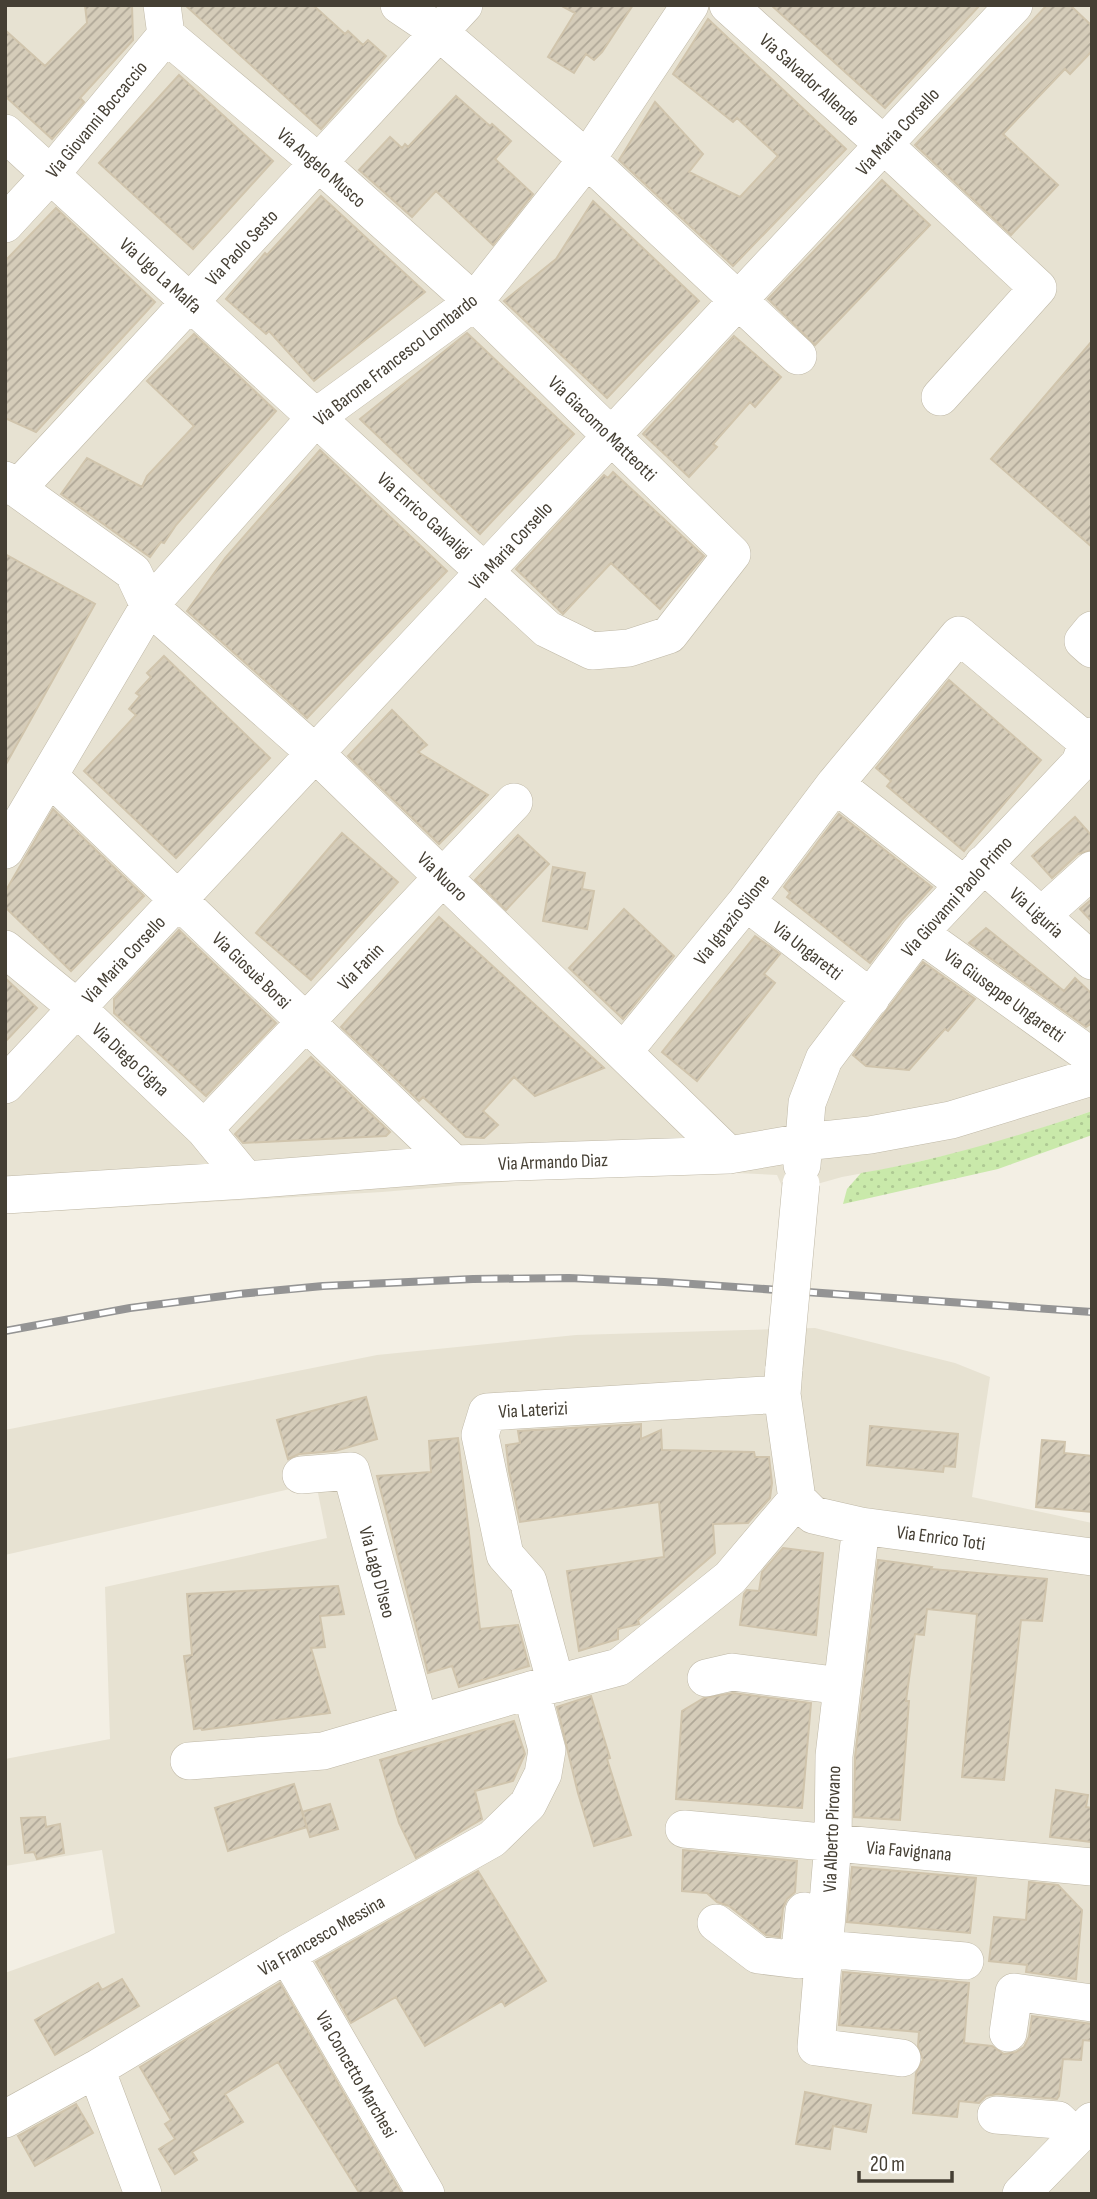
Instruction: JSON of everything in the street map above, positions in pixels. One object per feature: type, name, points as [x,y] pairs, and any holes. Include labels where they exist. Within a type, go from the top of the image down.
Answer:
[{"type":"street","points":[[399,5],[439,32],[587,159],[798,356]]},
{"type":"street","name":"Via Paolo Sesto","points":[[11,485],[191,302],[464,5]]},
{"type":"street","name":"Via Barone Francesco Lombardo","points":[[5,850],[149,606],[316,417],[474,302],[587,159],[690,5]]},
{"type":"street","name":"Via Salvador Allende","points":[[728,5],[1038,288],[940,397]]},
{"type":"street","name":"Via Maria Corsello","points":[[5,1085],[1014,5]]},
{"type":"street","name":"Via Angelo Musco","points":[[164,20],[474,302]]},
{"type":"street","name":"Via Giovanni Boccaccio","points":[[5,224],[51,174],[164,20]]},
{"type":"street","name":"Via Ugo La Malfa","points":[[5,133],[316,417]]},
{"type":"street","name":"Via Giacomo Matteotti","points":[[474,302],[732,554]]},
{"type":"street","name":"Via Enrico Galvaligi","points":[[316,417],[486,570],[547,629],[592,651],[629,648],[669,635],[732,554]]},
{"type":"street","points":[[11,485],[133,572],[149,606]]},
{"type":"street","name":"Via Nuoro","points":[[149,606],[315,753],[729,1155]]},
{"type":"street","points":[[1092,630],[1083,641],[1092,649]]},
{"type":"street","name":"Via Ignazio Silone","points":[[624,1051],[746,902],[835,784],[959,635],[1088,754]]},
{"type":"street","name":"Via Giovanni Paolo Primo","points":[[783,1381],[807,1104],[824,1059],[919,933],[1088,754]]},
{"type":"street","name":"Via Giosuè Borsi","points":[[49,776],[454,1164]]},
{"type":"street","name":"Via Liguria","points":[[835,784],[1041,916],[1092,961]]},
{"type":"street","name":"Via Fanin","points":[[204,1129],[445,878],[514,802]]},
{"type":"street","points":[[1041,916],[1092,870]]},
{"type":"street","name":"Via Ungaretti","points":[[746,902],[871,999]]},
{"type":"street","name":"Via Giuseppe Ungaretti","points":[[919,933],[1092,1057]]},
{"type":"street","name":"Via Diego Cigna","points":[[5,949],[77,1008],[204,1129],[246,1180]]},
{"type":"street","name":"Via Armando Diaz","points":[[5,1195],[454,1164],[729,1155],[804,1142],[870,1135],[951,1120],[1092,1077]]},
{"type":"street","points":[[189,1760],[323,1751],[619,1667],[730,1578],[797,1499],[783,1381]]},
{"type":"street","name":"Via Laterizi","points":[[544,1687],[528,1581],[505,1555],[480,1435],[487,1412],[783,1381]]},
{"type":"street","name":"Via Lago D'Iseo","points":[[301,1475],[351,1471],[419,1722]]},
{"type":"street","name":"Via Enrico Toti","points":[[797,1499],[813,1516],[861,1526],[1092,1557]]},
{"type":"street","name":"Via Alberto Pirovano","points":[[861,1526],[822,1842],[824,1949],[816,2047],[902,2058]]},
{"type":"street","points":[[706,1678],[732,1672],[842,1686]]},
{"type":"street","name":"Via Francesco Messina","points":[[5,2119],[96,2069],[287,1954],[492,1839],[528,1804],[543,1773],[547,1750],[544,1687]]},
{"type":"street","name":"Via Favignana","points":[[684,1829],[1092,1867]]},
{"type":"street","points":[[716,1923],[758,1955],[799,1960],[822,1842]]},
{"type":"street","points":[[824,1949],[965,1961]]},
{"type":"street","name":"Via Concetto Marchesi","points":[[287,1954],[426,2194]]},
{"type":"street","points":[[1008,2033],[1014,1992],[1092,2003]]},
{"type":"street","points":[[96,2069],[144,2194]]},
{"type":"street","points":[[996,2115],[1058,2120],[1084,2128],[1021,2194]]},
{"type":"shaded area","points":[[5,5],[1092,5],[1092,1111],[995,1144],[842,1177],[785,1193],[777,1175],[736,1173],[549,1178],[382,1192],[5,1214]]},
{"type":"shaded area","points":[[815,1328],[955,1363],[990,1377],[972,1497],[1092,1523],[1092,2194],[5,2194],[5,1973],[115,1933],[102,1850],[5,1866],[5,1759],[110,1739],[105,1587],[327,1538],[316,1483],[5,1555],[5,1430],[377,1355],[576,1335]]},
{"type":"green space","points":[[1092,1111],[1092,1135],[998,1169],[843,1204],[847,1189],[861,1173],[978,1147]]},
{"type":"building","points":[[85,5],[132,5],[133,40],[80,98],[84,102],[52,139],[5,96],[5,30],[45,66],[87,23]]},
{"type":"building","points":[[185,5],[313,5],[345,34],[348,31],[363,45],[368,40],[386,56],[321,129]]},
{"type":"building","points":[[560,5],[633,5],[602,52],[594,60],[586,54],[574,73],[548,57],[575,13]]},
{"type":"building","points":[[771,5],[980,5],[885,108]]},
{"type":"building","points":[[1047,5],[1070,5],[1092,26],[1092,51],[1070,74],[1065,69],[1003,134],[1058,185],[1011,235],[915,145]]},
{"type":"building","points":[[708,19],[846,149],[733,266],[619,160],[655,102],[703,154],[689,172],[740,197],[778,156],[737,118],[733,122],[673,74]]},
{"type":"building","points":[[179,75],[273,161],[193,249],[99,163]]},
{"type":"building","points":[[456,96],[511,141],[495,159],[533,194],[493,245],[436,191],[412,217],[359,170],[390,137],[402,148],[405,144],[408,147]]},
{"type":"building","points":[[882,180],[930,225],[815,345],[768,299]]},
{"type":"building","points":[[321,196],[425,292],[314,381],[269,331],[266,334],[226,299],[265,253],[267,255]]},
{"type":"building","points":[[593,201],[699,301],[607,398],[504,301],[556,259]]},
{"type":"building","points":[[56,208],[155,302],[36,432],[5,418],[5,261]]},
{"type":"building","points":[[467,333],[574,434],[480,534],[360,419]]},
{"type":"building","points":[[194,334],[276,411],[150,557],[61,494],[87,458],[142,487],[147,476],[194,426],[147,381]]},
{"type":"building","points":[[734,336],[781,377],[755,407],[750,402],[713,444],[717,447],[689,477],[643,434]]},
{"type":"building","points":[[1092,341],[1092,547],[991,459]]},
{"type":"building","points":[[320,450],[447,571],[307,718],[187,611],[225,558]]},
{"type":"building","points":[[613,472],[704,556],[660,609],[611,563],[563,614],[516,569],[604,475],[608,478]]},
{"type":"building","points":[[5,554],[95,604],[5,766]]},
{"type":"building","points":[[164,656],[270,758],[176,858],[84,771],[136,715],[129,709],[140,696],[136,693],[151,677],[147,673]]},
{"type":"building","points":[[949,680],[1041,760],[964,851],[887,786],[891,781],[876,768]]},
{"type":"building","points":[[392,710],[427,745],[418,752],[488,795],[439,844],[348,756]]},
{"type":"building","points":[[53,809],[144,896],[71,971],[5,907],[5,892]]},
{"type":"building","points":[[839,814],[932,887],[902,920],[870,963],[787,897],[790,893],[784,887]]},
{"type":"building","points":[[1075,817],[1092,836],[1092,850],[1078,854],[1052,878],[1032,856]]},
{"type":"building","points":[[342,833],[398,882],[311,980],[256,933]]},
{"type":"building","points":[[518,835],[549,864],[506,910],[475,880]]},
{"type":"building","points":[[553,867],[585,873],[582,889],[594,891],[587,929],[543,921]]},
{"type":"building","points":[[1092,899],[1092,922],[1080,909]]},
{"type":"building","points":[[624,909],[674,956],[623,1019],[569,968]]},
{"type":"building","points":[[439,917],[604,1068],[535,1096],[514,1077],[483,1111],[498,1125],[484,1138],[466,1137],[423,1097],[419,1101],[341,1027]]},
{"type":"building","points":[[986,928],[1064,991],[1075,978],[1092,994],[1092,1023],[1086,1027],[969,943]]},
{"type":"building","points":[[179,930],[276,1023],[206,1096],[114,1013],[114,999]]},
{"type":"building","points":[[755,936],[780,954],[764,974],[775,983],[697,1081],[662,1052]]},
{"type":"building","points":[[923,962],[975,999],[909,1070],[866,1066],[853,1055]]},
{"type":"building","points":[[5,978],[37,1008],[5,1042]]},
{"type":"building","points":[[311,1057],[390,1132],[386,1136],[243,1143],[235,1134]]},
{"type":"building","points":[[366,1397],[377,1439],[335,1451],[299,1454],[288,1459],[277,1420]]},
{"type":"building","points":[[641,1424],[641,1439],[661,1430],[662,1450],[754,1452],[755,1457],[769,1457],[772,1483],[770,1498],[748,1523],[713,1524],[715,1553],[638,1620],[639,1624],[618,1629],[618,1639],[579,1651],[567,1571],[664,1557],[659,1502],[520,1522],[506,1445],[520,1443],[518,1431]]},
{"type":"building","points":[[870,1426],[958,1434],[955,1467],[944,1466],[943,1472],[867,1465]]},
{"type":"building","points":[[458,1438],[480,1629],[518,1625],[529,1666],[459,1687],[452,1666],[428,1673],[377,1476],[431,1472],[429,1441]]},
{"type":"building","points":[[1042,1440],[1065,1442],[1064,1453],[1092,1456],[1092,1512],[1036,1507]]},
{"type":"building","points":[[783,1548],[823,1553],[816,1635],[740,1625],[744,1594],[747,1590],[759,1591],[762,1572]]},
{"type":"building","points":[[878,1560],[932,1567],[931,1569],[1047,1579],[1042,1621],[1021,1620],[1004,1780],[962,1777],[977,1614],[927,1609],[924,1635],[915,1634],[906,1701],[909,1701],[900,1820],[854,1817],[855,1757]]},
{"type":"building","points":[[338,1586],[344,1614],[320,1616],[325,1647],[311,1648],[330,1713],[194,1729],[184,1656],[192,1655],[187,1594]]},
{"type":"building","points":[[733,1693],[811,1703],[802,1808],[676,1799],[682,1711],[704,1698]]},
{"type":"building","points":[[591,1696],[631,1835],[594,1846],[557,1707]]},
{"type":"building","points":[[514,1721],[525,1754],[513,1781],[475,1791],[482,1819],[416,1858],[399,1823],[380,1760]]},
{"type":"building","points":[[294,1784],[307,1827],[228,1851],[215,1808]]},
{"type":"building","points":[[1056,1790],[1088,1795],[1086,1807],[1092,1808],[1092,1842],[1050,1837]]},
{"type":"building","points":[[330,1804],[338,1829],[310,1837],[302,1812]]},
{"type":"building","points":[[45,1817],[46,1827],[60,1824],[64,1853],[37,1859],[34,1852],[25,1853],[21,1818]]},
{"type":"building","points":[[683,1850],[797,1861],[795,1892],[787,1899],[783,1908],[780,1937],[766,1935],[729,1906],[717,1902],[707,1893],[682,1891]]},
{"type":"building","points":[[852,1867],[976,1878],[970,1933],[847,1922]]},
{"type":"building","points":[[478,1871],[546,1981],[505,2006],[502,2001],[425,2046],[396,1997],[351,2023],[316,1962]]},
{"type":"building","points":[[1029,1882],[1058,1885],[1082,1910],[1076,1979],[1026,1972],[1027,1965],[989,1961],[994,1917],[1026,1920]]},
{"type":"building","points":[[843,1972],[969,1983],[964,2043],[992,2046],[1004,2054],[1016,2052],[1024,2047],[1029,2037],[1032,2016],[1092,2024],[1092,2041],[1083,2040],[1081,2060],[1063,2059],[1057,2099],[997,2094],[986,2096],[979,2103],[959,2101],[957,2117],[913,2113],[916,2073],[923,2060],[918,2046],[919,2032],[839,2025]]},
{"type":"building","points":[[122,1979],[139,2006],[55,2055],[35,2020],[98,1983],[102,1990]]},
{"type":"building","points":[[280,1983],[402,2194],[360,2194],[278,2062],[225,2094],[243,2122],[192,2152],[197,2160],[175,2174],[159,2149],[175,2139],[165,2124],[171,2120],[140,2067]]},
{"type":"building","points":[[805,2092],[871,2105],[866,2132],[833,2126],[830,2149],[796,2144]]},
{"type":"building","points":[[76,2104],[93,2133],[35,2166],[18,2136]]},
{"type":"railway","points":[[5,1331],[130,1308],[239,1294],[323,1286],[473,1279],[569,1278],[664,1282],[1092,1312]]}]
